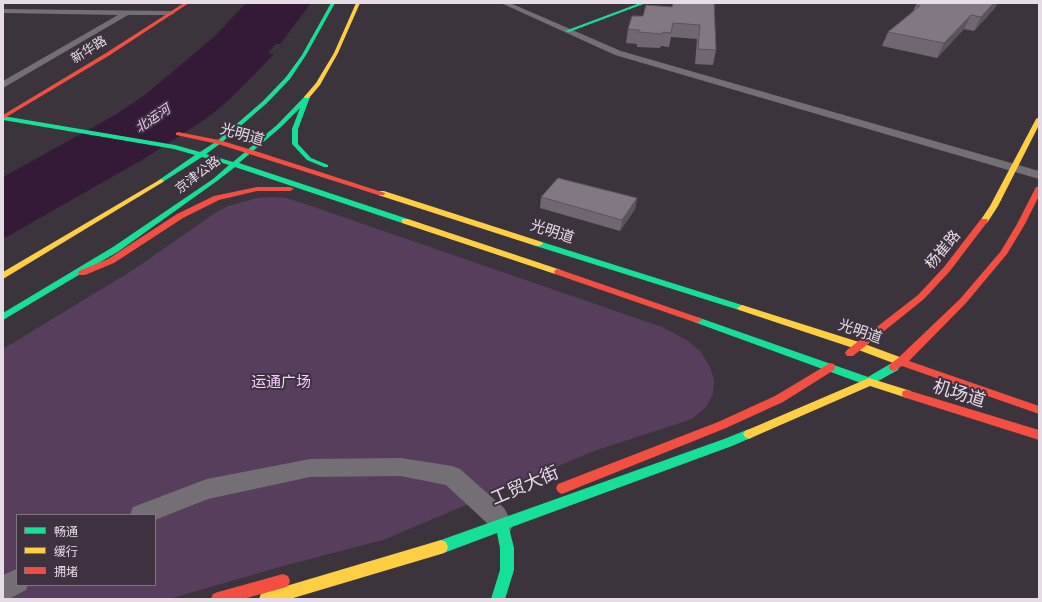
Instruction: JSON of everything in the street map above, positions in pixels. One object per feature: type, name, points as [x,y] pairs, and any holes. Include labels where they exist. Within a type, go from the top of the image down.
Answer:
[{"type":"main road","name":"新华路","points":[[168,13],[181,3]]},
{"type":"main road","name":"新华路","points":[[3,118],[8,110],[187,3]]},
{"type":"main road","name":"京津公路","points":[[3,276],[139,196],[219,142],[265,102],[288,78],[304,55],[333,3]]},
{"type":"main road","name":"京津公路","points":[[3,317],[116,249],[215,180],[279,126],[318,84],[336,53],[358,3]]},
{"type":"main road","points":[[567,31],[644,3]]},
{"type":"main road","points":[[306,98],[294,129],[295,144],[309,159],[322,165],[345,171]]},
{"type":"main road","points":[[8,110],[31,112]]},
{"type":"main road","name":"光明道","points":[[3,118],[175,147],[234,164],[681,314],[836,363],[869,382]]},
{"type":"main road","name":"杨崔路","points":[[836,363],[921,297],[970,242],[994,206],[1039,119]]},
{"type":"main road","name":"光明道","points":[[169,133],[219,142],[401,198],[859,346],[901,362]]},
{"type":"main road","points":[[374,181],[401,198]]},
{"type":"main road","points":[[70,278],[111,261],[180,216],[217,198],[257,189],[276,188],[325,194]]},
{"type":"main road","points":[[869,382],[901,362],[964,301],[1004,252],[1021,224],[1039,189]]},
{"type":"main road","name":"机场道","points":[[901,362],[1039,410]]},
{"type":"main road","name":"工贸大街","points":[[553,492],[729,422],[779,399],[836,363]]},
{"type":"main road","name":"机场道","points":[[869,382],[954,410],[1039,435]]},
{"type":"main road","name":"工贸大街","points":[[266,599],[439,548],[498,518],[728,443],[869,382]]},
{"type":"main road","points":[[498,518],[507,548],[507,570],[498,599]]},
{"type":"main road","points":[[218,599],[293,578]]},
{"type":"street","points":[[504,3],[618,53],[1039,175]]},
{"type":"street","points":[[3,11],[168,13]]},
{"type":"street","points":[[3,85],[126,13]]},
{"type":"street","points":[[144,514],[207,489],[310,468],[401,467],[452,476],[498,518]]},
{"type":"street","points":[[3,589],[16,581]]},
{"type":"green space","name":"运通广场","points":[[257,198],[286,198],[662,327],[685,339],[700,351],[709,365],[714,379],[713,394],[706,407],[692,419],[594,451],[383,540],[283,566],[169,599],[3,599],[3,349],[133,270],[215,213],[228,206]]},
{"type":"water","name":"北运河","points":[[246,3],[311,3],[280,44],[276,44],[268,53],[274,54],[229,100],[204,120],[147,157],[3,239],[3,177],[115,115],[146,94],[215,36]]},
{"type":"building","points":[[673,3],[714,3],[716,50],[698,49],[700,25],[673,23],[671,33],[663,32],[662,34],[639,32],[639,30],[628,29],[632,16],[643,16],[646,5],[672,7]]},
{"type":"building","points":[[918,3],[994,3],[981,17],[971,15],[944,43],[888,32],[920,6],[916,5]]},
{"type":"building","points":[[558,178],[637,198],[622,220],[541,197]]},
{"type":"traffic: fast","points":[[161,181],[219,142],[265,102],[288,78],[304,55],[333,3]]},
{"type":"traffic: fast","points":[[567,31],[644,3]]},
{"type":"traffic: fast","points":[[3,317],[116,249],[215,180],[279,126],[307,97]]},
{"type":"traffic: fast","points":[[306,98],[295,129],[295,144],[309,159],[326,166]]},
{"type":"traffic: fast","points":[[3,118],[175,147],[234,164],[405,221]]},
{"type":"traffic: fast","points":[[539,244],[742,308]]},
{"type":"traffic: fast","points":[[697,320],[869,382],[894,367]]},
{"type":"traffic: fast","points":[[441,547],[728,443],[749,434]]},
{"type":"traffic: fast","points":[[498,599],[507,570],[507,548],[502,524]]},
{"type":"traffic: slow","points":[[307,97],[318,84],[336,53],[358,3]]},
{"type":"traffic: slow","points":[[984,221],[994,206],[1039,119]]},
{"type":"traffic: slow","points":[[3,276],[161,181]]},
{"type":"traffic: slow","points":[[381,193],[539,244]]},
{"type":"traffic: slow","points":[[405,221],[558,272]]},
{"type":"traffic: slow","points":[[742,308],[859,346],[901,362]]},
{"type":"traffic: slow","points":[[749,434],[869,382],[907,394]]},
{"type":"traffic: slow","points":[[266,599],[441,547]]},
{"type":"traffic: jam","points":[[3,117],[108,54],[187,3]]},
{"type":"traffic: jam","points":[[178,134],[219,142],[250,151],[381,193]]},
{"type":"traffic: jam","points":[[82,273],[111,261],[180,216],[217,198],[257,189],[290,189]]},
{"type":"traffic: jam","points":[[894,367],[901,362],[963,301],[1004,252],[1021,224],[1039,189]]},
{"type":"traffic: jam","points":[[850,353],[921,297],[947,269],[984,221]]},
{"type":"traffic: jam","points":[[558,272],[697,320]]},
{"type":"traffic: jam","points":[[901,362],[1039,410]]},
{"type":"traffic: jam","points":[[562,488],[722,425],[779,399],[830,367]]},
{"type":"traffic: jam","points":[[907,394],[1039,435]]},
{"type":"traffic: jam","points":[[218,599],[283,581]]}]
